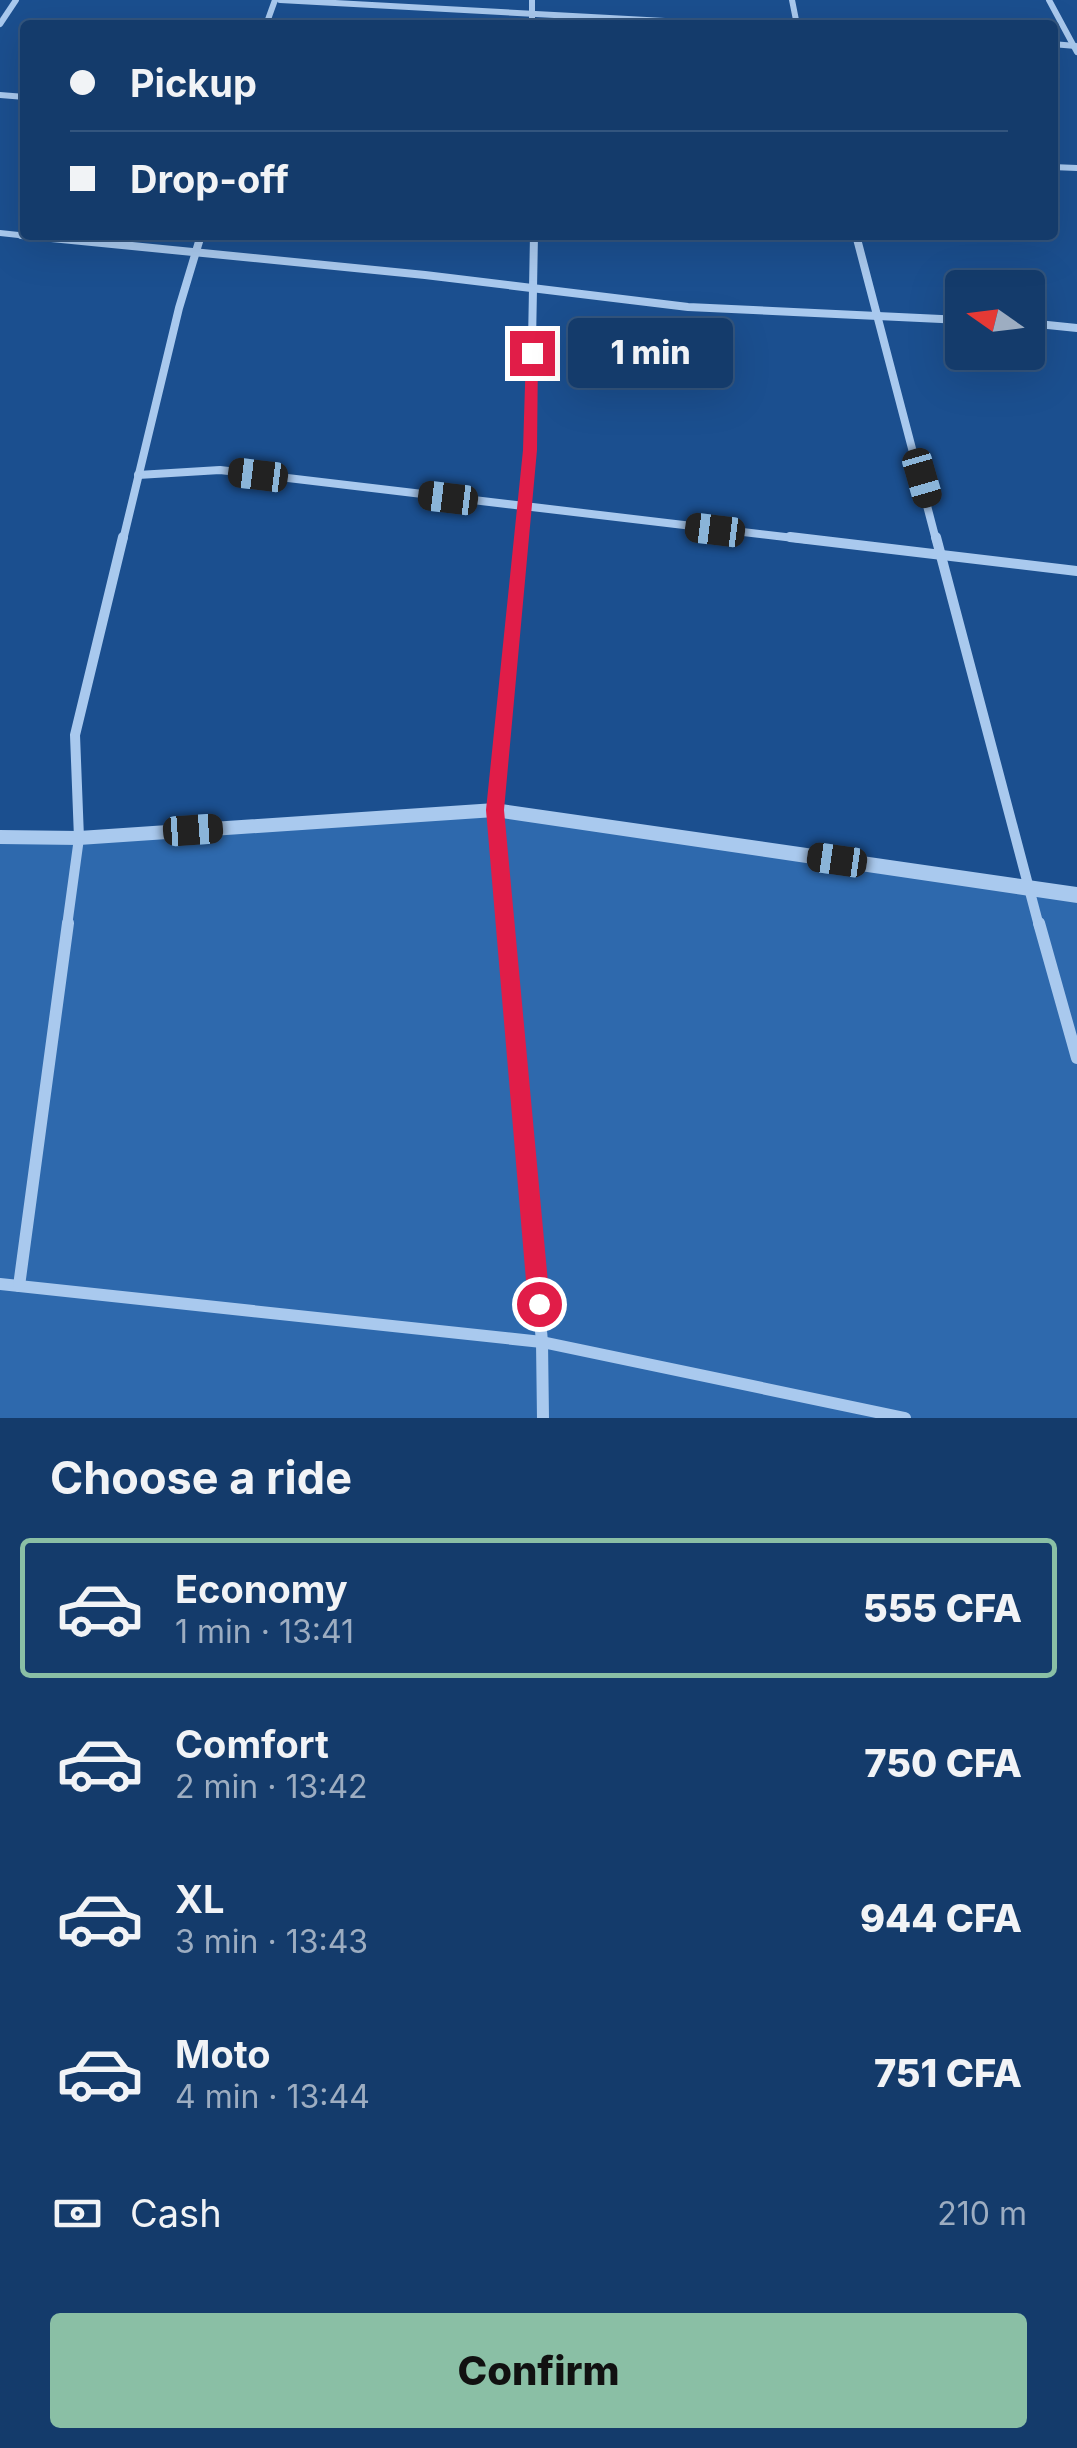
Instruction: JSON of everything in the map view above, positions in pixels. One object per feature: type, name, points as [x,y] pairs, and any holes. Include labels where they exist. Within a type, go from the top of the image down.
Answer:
[{"type":"street","points":[[0,24],[16,0]]},
{"type":"street","points":[[277,0],[659,20]]},
{"type":"street","points":[[532,0],[532,20]]},
{"type":"street","points":[[1049,0],[1076,48]]},
{"type":"street","points":[[65,240],[533,288],[688,308],[945,319]]},
{"type":"street","points":[[19,1286],[79,838],[75,736],[200,240]]},
{"type":"street","points":[[534,240],[530,450],[495,810],[542,1342],[543,1418]]},
{"type":"street","points":[[857,240],[1027,888],[1077,1058]]},
{"type":"street","points":[[1045,325],[1077,328]]},
{"type":"street","points":[[138,475],[220,470],[1077,571]]},
{"type":"street","points":[[0,837],[79,838],[495,810],[1077,896]]},
{"type":"street","points":[[0,1284],[542,1342],[904,1418]]},
{"type":"shaded area","points":[[495,810],[1077,895],[1077,1418],[0,1418],[0,839]]},
{"type":"route","points":[[532,353],[530,450],[495,810],[539,1304]]}]
